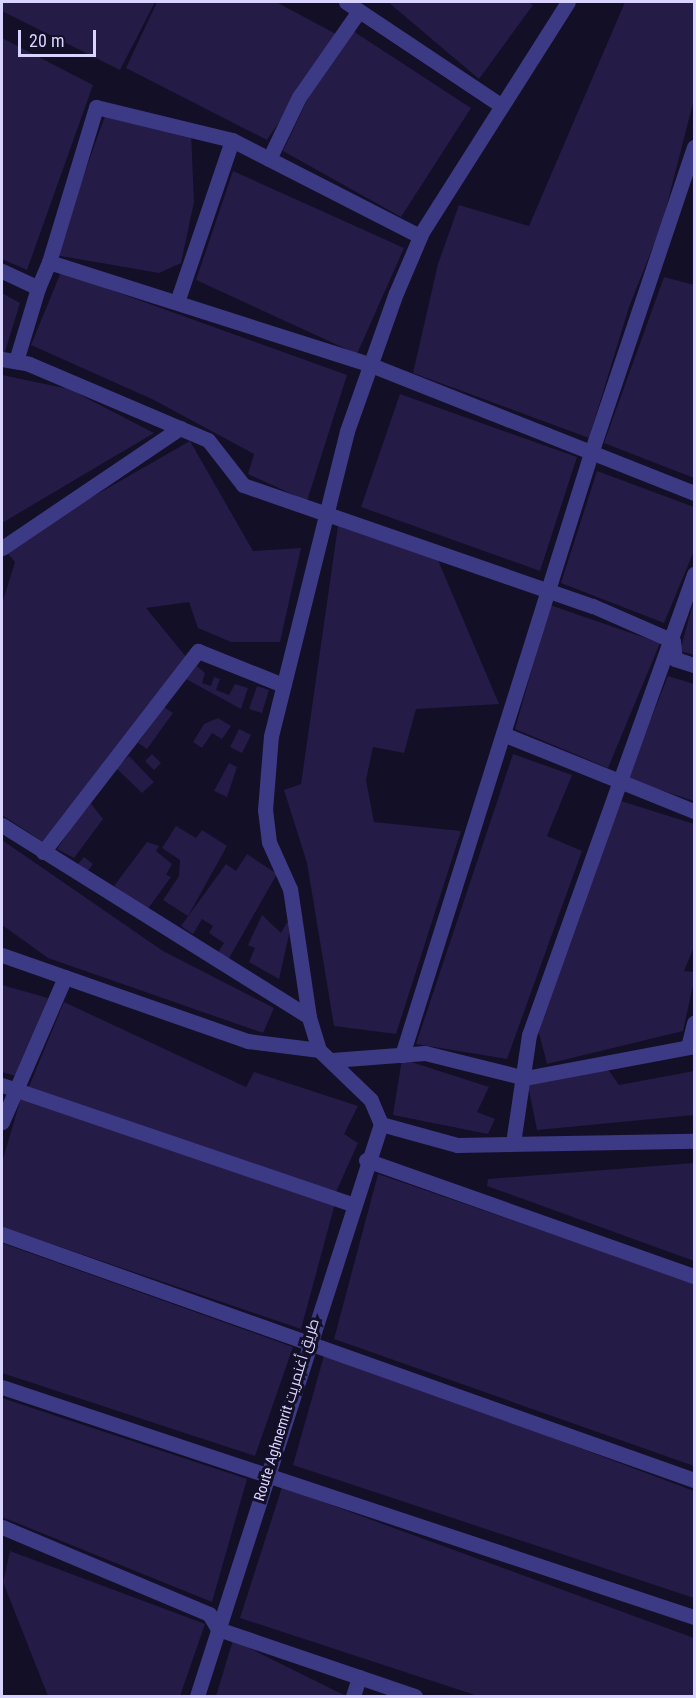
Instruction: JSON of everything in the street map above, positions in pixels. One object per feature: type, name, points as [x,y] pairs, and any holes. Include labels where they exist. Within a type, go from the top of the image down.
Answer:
[{"type":"street","points":[[568,2],[420,236],[371,365],[325,513],[283,685],[265,777],[265,810],[269,842],[290,889],[309,1017],[326,1055],[371,1100],[379,1124],[434,1142],[694,1141]]},
{"type":"street","points":[[269,159],[299,97],[353,6],[502,106]]},
{"type":"street","points":[[420,236],[232,140],[96,107],[49,262],[9,360],[208,440],[243,485],[549,590],[673,641]]},
{"type":"street","points":[[177,302],[232,140]]},
{"type":"street","points":[[402,1055],[591,453],[694,147]]},
{"type":"street","points":[[49,262],[371,365],[694,493]]},
{"type":"street","points":[[2,271],[38,288]]},
{"type":"street","points":[[2,548],[180,428]]},
{"type":"street","points":[[513,1143],[525,1078],[529,1035],[673,641],[694,574]]},
{"type":"street","points":[[673,641],[675,659],[694,665]]},
{"type":"street","points":[[43,852],[198,651],[283,685]]},
{"type":"street","points":[[503,734],[621,785],[694,812]]},
{"type":"street","points":[[2,825],[309,1017]]},
{"type":"street","points":[[2,955],[248,1041],[326,1055],[425,1053],[525,1078],[691,1047],[694,1023]]},
{"type":"street","points":[[2,1122],[9,1087],[65,977]]},
{"type":"street","points":[[9,1087],[352,1204]]},
{"type":"street","name":"Route Aghnemrit طريق أغنمريت","points":[[197,1696],[379,1124]]},
{"type":"street","points":[[366,1160],[694,1276]]},
{"type":"street","points":[[2,1234],[309,1340],[694,1480]]},
{"type":"street","points":[[2,1387],[267,1473],[694,1617]]},
{"type":"street","points":[[2,1527],[209,1614],[218,1629],[414,1696]]},
{"type":"street","points":[[353,1696],[359,1677]]},
{"type":"building","points":[[2,2],[155,2],[120,70],[2,11]]},
{"type":"building","points":[[157,2],[276,2],[338,35],[267,140],[126,68]]},
{"type":"building","points":[[388,2],[528,2],[533,5],[479,79]]},
{"type":"building","points":[[625,2],[694,2],[694,99],[662,224],[629,307],[589,438],[413,373],[438,264],[459,205],[529,226]]},
{"type":"building","points":[[353,31],[471,108],[401,217],[283,151],[309,96]]},
{"type":"building","points":[[2,38],[93,85],[27,270],[2,259]]},
{"type":"building","points":[[105,116],[191,132],[194,202],[181,263],[159,273],[55,255]]},
{"type":"building","points":[[233,171],[404,248],[357,354],[196,280]]},
{"type":"building","points":[[61,272],[347,375],[307,501],[248,474],[254,454],[154,400],[31,345]]},
{"type":"building","points":[[664,277],[694,285],[694,478],[604,443]]},
{"type":"building","points":[[2,293],[20,303],[4,355],[2,354]]},
{"type":"building","points":[[2,375],[69,389],[154,433],[2,523]]},
{"type":"building","points":[[400,394],[577,457],[540,571],[361,507]]},
{"type":"building","points":[[190,441],[253,551],[301,548],[280,642],[231,642],[198,628],[189,602],[146,608],[187,658],[45,843],[2,815],[2,604],[15,562],[3,548]]},
{"type":"building","points":[[597,471],[694,507],[694,551],[664,623],[561,583]]},
{"type":"building","points":[[338,526],[438,560],[499,704],[416,709],[404,753],[373,747],[366,780],[374,822],[461,831],[396,1034],[334,1026],[307,863],[284,790],[301,784]]},
{"type":"building","points":[[694,600],[694,655],[680,651]]},
{"type":"building","points":[[550,605],[660,643],[608,768],[515,729]]},
{"type":"building","points":[[197,666],[205,673],[202,683],[211,686],[214,677],[220,679],[216,690],[229,695],[235,684],[248,688],[241,709],[186,679]]},
{"type":"building","points":[[668,676],[694,684],[694,801],[627,779]]},
{"type":"building","points":[[257,686],[269,690],[262,713],[249,709]]},
{"type":"building","points":[[164,707],[173,713],[147,749],[138,743]]},
{"type":"building","points":[[218,718],[231,726],[222,739],[212,733],[202,748],[193,742],[204,724]]},
{"type":"building","points":[[239,729],[251,735],[242,753],[230,747]]},
{"type":"building","points":[[152,754],[161,763],[154,770],[145,761]]},
{"type":"building","points":[[513,754],[572,775],[547,836],[582,851],[507,1059],[416,1044]]},
{"type":"building","points":[[129,756],[154,782],[142,793],[116,768]]},
{"type":"building","points":[[229,763],[237,767],[227,797],[214,791]]},
{"type":"building","points":[[89,801],[103,819],[74,858],[57,849]]},
{"type":"building","points":[[621,801],[694,824],[694,947],[684,971],[694,972],[694,981],[683,1031],[547,1064],[538,1029]]},
{"type":"building","points":[[176,826],[196,838],[202,830],[227,846],[188,916],[163,900],[179,876],[180,860],[162,848]]},
{"type":"building","points":[[2,840],[163,951],[274,1008],[263,1033],[48,958],[2,925]]},
{"type":"building","points":[[147,842],[159,846],[156,851],[172,864],[166,875],[171,877],[147,910],[114,886]]},
{"type":"building","points":[[247,854],[277,874],[228,960],[217,954],[224,943],[209,933],[213,926],[202,919],[193,934],[181,926],[226,864],[236,871]]},
{"type":"building","points":[[84,857],[93,864],[87,872],[77,865]]},
{"type":"building","points":[[262,915],[281,933],[287,922],[291,926],[279,979],[249,962],[255,948],[248,945]]},
{"type":"building","points":[[2,985],[48,998],[19,1077],[2,1072]]},
{"type":"building","points":[[64,1002],[246,1087],[254,1072],[358,1106],[344,1134],[358,1143],[336,1192],[28,1089]]},
{"type":"building","points":[[402,1059],[489,1087],[477,1112],[495,1119],[488,1134],[393,1115]]},
{"type":"building","points":[[607,1068],[619,1085],[694,1071],[694,1115],[537,1130],[528,1085]]},
{"type":"building","points":[[21,1098],[336,1200],[301,1329],[2,1227],[2,1162]]},
{"type":"building","points":[[694,1163],[694,1261],[487,1186],[488,1179]]},
{"type":"building","points":[[378,1174],[694,1283],[694,1466],[334,1339]]},
{"type":"building","points":[[2,1243],[293,1347],[255,1456],[2,1373]]},
{"type":"building","points":[[325,1352],[694,1491],[694,1598],[293,1465]]},
{"type":"building","points":[[2,1398],[247,1479],[212,1602],[2,1517]]},
{"type":"building","points":[[282,1487],[694,1638],[694,1696],[478,1696],[240,1618]]},
{"type":"building","points":[[10,1551],[205,1624],[180,1696],[48,1696],[3,1582]]},
{"type":"building","points":[[233,1640],[344,1695],[344,1696],[216,1696]]}]
